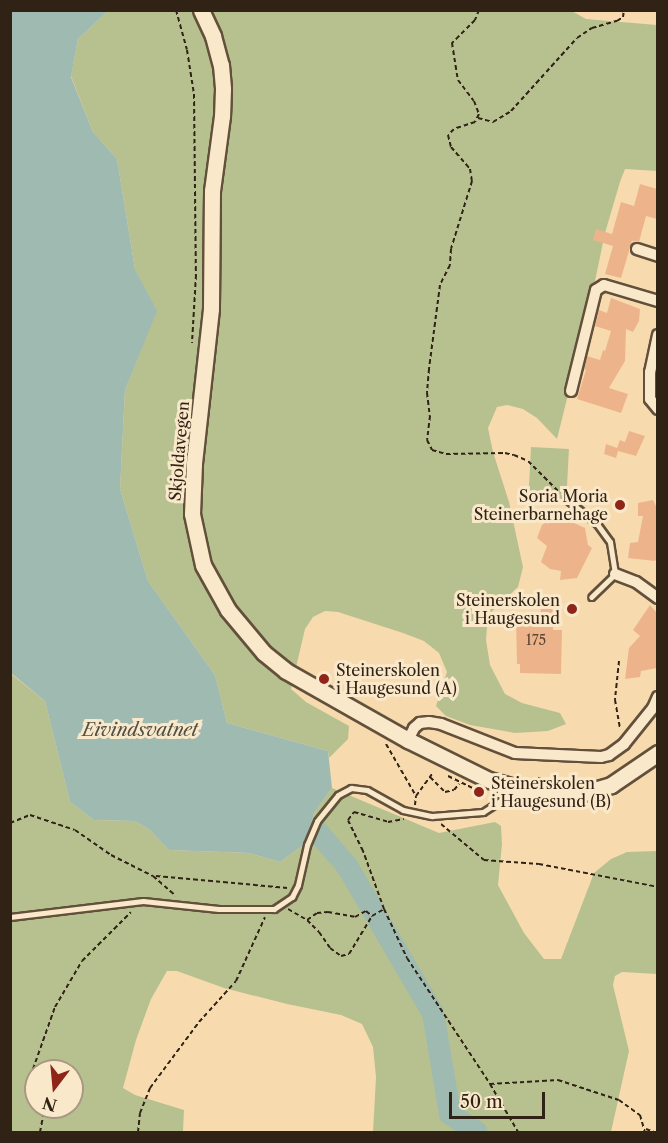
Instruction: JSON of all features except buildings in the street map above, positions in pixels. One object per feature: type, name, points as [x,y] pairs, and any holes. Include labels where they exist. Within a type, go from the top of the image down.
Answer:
[{"type":"main road","name":"Skjoldavegen","points":[[201,10],[213,36],[221,65],[223,89],[212,191],[211,309],[192,488],[192,514],[198,548],[207,572],[228,610],[264,653],[286,671],[408,740],[509,792],[554,796],[589,792],[611,785],[657,753]]},
{"type":"street","points":[[637,249],[657,256]]},
{"type":"street","points":[[571,391],[596,290],[604,285],[657,301]]},
{"type":"street","points":[[657,335],[650,372],[650,399],[657,409]]},
{"type":"street","points":[[615,574],[636,582],[657,598]]},
{"type":"street","points":[[408,740],[417,725],[429,722],[441,724],[515,753],[601,757],[609,755],[624,744],[652,708],[657,697]]},
{"type":"lane","points":[[565,498],[603,532],[610,542],[615,574],[591,597]]},
{"type":"lane","points":[[10,916],[143,902],[266,909],[282,906],[296,890],[317,821],[338,795],[351,788],[367,790],[411,812],[432,816],[483,812],[509,792]]},
{"type":"path","points":[[176,10],[187,50],[194,94],[196,275],[192,349]]},
{"type":"path","points":[[478,10],[475,20],[454,40],[451,50],[458,80],[478,107],[478,118]]},
{"type":"path","points":[[478,118],[493,122],[511,111],[577,38],[591,28],[617,21],[623,17],[624,10]]},
{"type":"path","points":[[478,118],[469,125],[454,129],[448,135],[451,147],[470,169],[472,181],[451,249],[450,265],[440,285],[428,381],[430,416],[428,445],[432,450],[446,454],[505,453],[514,455],[528,461],[565,498]]},
{"type":"path","points":[[620,661],[615,700],[624,744]]},
{"type":"path","points":[[385,738],[416,796],[433,773]]},
{"type":"path","points":[[430,777],[445,792],[454,790],[459,784]]},
{"type":"path","points":[[411,812],[398,822],[354,812],[348,820],[363,851],[384,909],[407,958],[490,1084],[518,1132]]},
{"type":"path","points":[[10,823],[30,815],[75,830],[111,855],[153,876],[186,905]]},
{"type":"path","points":[[432,816],[484,860],[539,864],[657,887]]},
{"type":"path","points":[[153,876],[273,884],[296,890]]},
{"type":"path","points":[[37,1059],[55,1007],[82,961],[143,902]]},
{"type":"path","points":[[282,906],[307,920],[320,932],[330,948],[341,956],[349,954],[372,916],[384,909]]},
{"type":"path","points":[[138,1132],[140,1113],[150,1088],[193,1030],[237,981],[253,940],[262,926],[266,909]]},
{"type":"path","points":[[307,920],[317,913],[328,912],[355,917],[366,911],[372,916]]},
{"type":"path","points":[[490,1084],[558,1080],[619,1100],[640,1115],[642,1128],[654,1132]]},
{"type":"green space","points":[[570,10],[586,19],[657,25],[657,171],[625,169],[620,182],[605,233],[589,310],[557,439],[537,418],[523,409],[507,405],[497,407],[488,428],[509,502],[523,567],[518,587],[488,615],[486,640],[490,665],[505,694],[522,703],[560,713],[566,724],[548,731],[515,733],[470,725],[446,716],[436,706],[447,672],[439,653],[424,641],[403,633],[338,612],[325,611],[313,617],[305,629],[291,689],[306,702],[349,726],[348,739],[329,758],[328,751],[227,723],[215,675],[148,581],[120,489],[125,390],[156,311],[135,269],[117,159],[93,132],[71,76],[78,39],[108,11]]},
{"type":"green space","points":[[531,447],[569,449],[566,503],[528,501]]},
{"type":"green space","points":[[10,673],[45,701],[70,802],[94,820],[135,821],[150,830],[169,850],[249,853],[280,862],[305,844],[314,813],[332,788],[439,833],[495,822],[501,826],[502,844],[498,885],[524,933],[544,959],[561,959],[594,873],[611,859],[627,852],[657,851],[657,974],[622,972],[615,976],[613,985],[629,1051],[611,1132],[373,1132],[376,1077],[373,1047],[362,1024],[341,1015],[287,1004],[224,988],[177,971],[167,971],[151,999],[136,1040],[123,1088],[135,1095],[184,1110],[183,1132],[11,1132]]},
{"type":"water","name":"Eivindsvatnet","points":[[10,11],[108,11],[78,39],[71,77],[93,132],[117,159],[135,269],[157,311],[125,390],[120,489],[148,581],[215,675],[227,723],[328,751],[332,788],[314,813],[305,844],[280,862],[249,853],[169,850],[150,830],[135,821],[94,820],[70,802],[45,701],[11,673]]},
{"type":"waterway","points":[[316,830],[347,866],[433,1013],[450,1114],[477,1132]]},
{"type":"place","name":"Soria Moria Steinerbarnehage","points":[[620,505]]},
{"type":"place","name":"Steinerskolen i Haugesund","points":[[572,609]]},
{"type":"place","name":"Steinerskolen i Haugesund (A)","points":[[324,679]]},
{"type":"place","name":"Steinerskolen i Haugesund (B)","points":[[479,792]]}]
